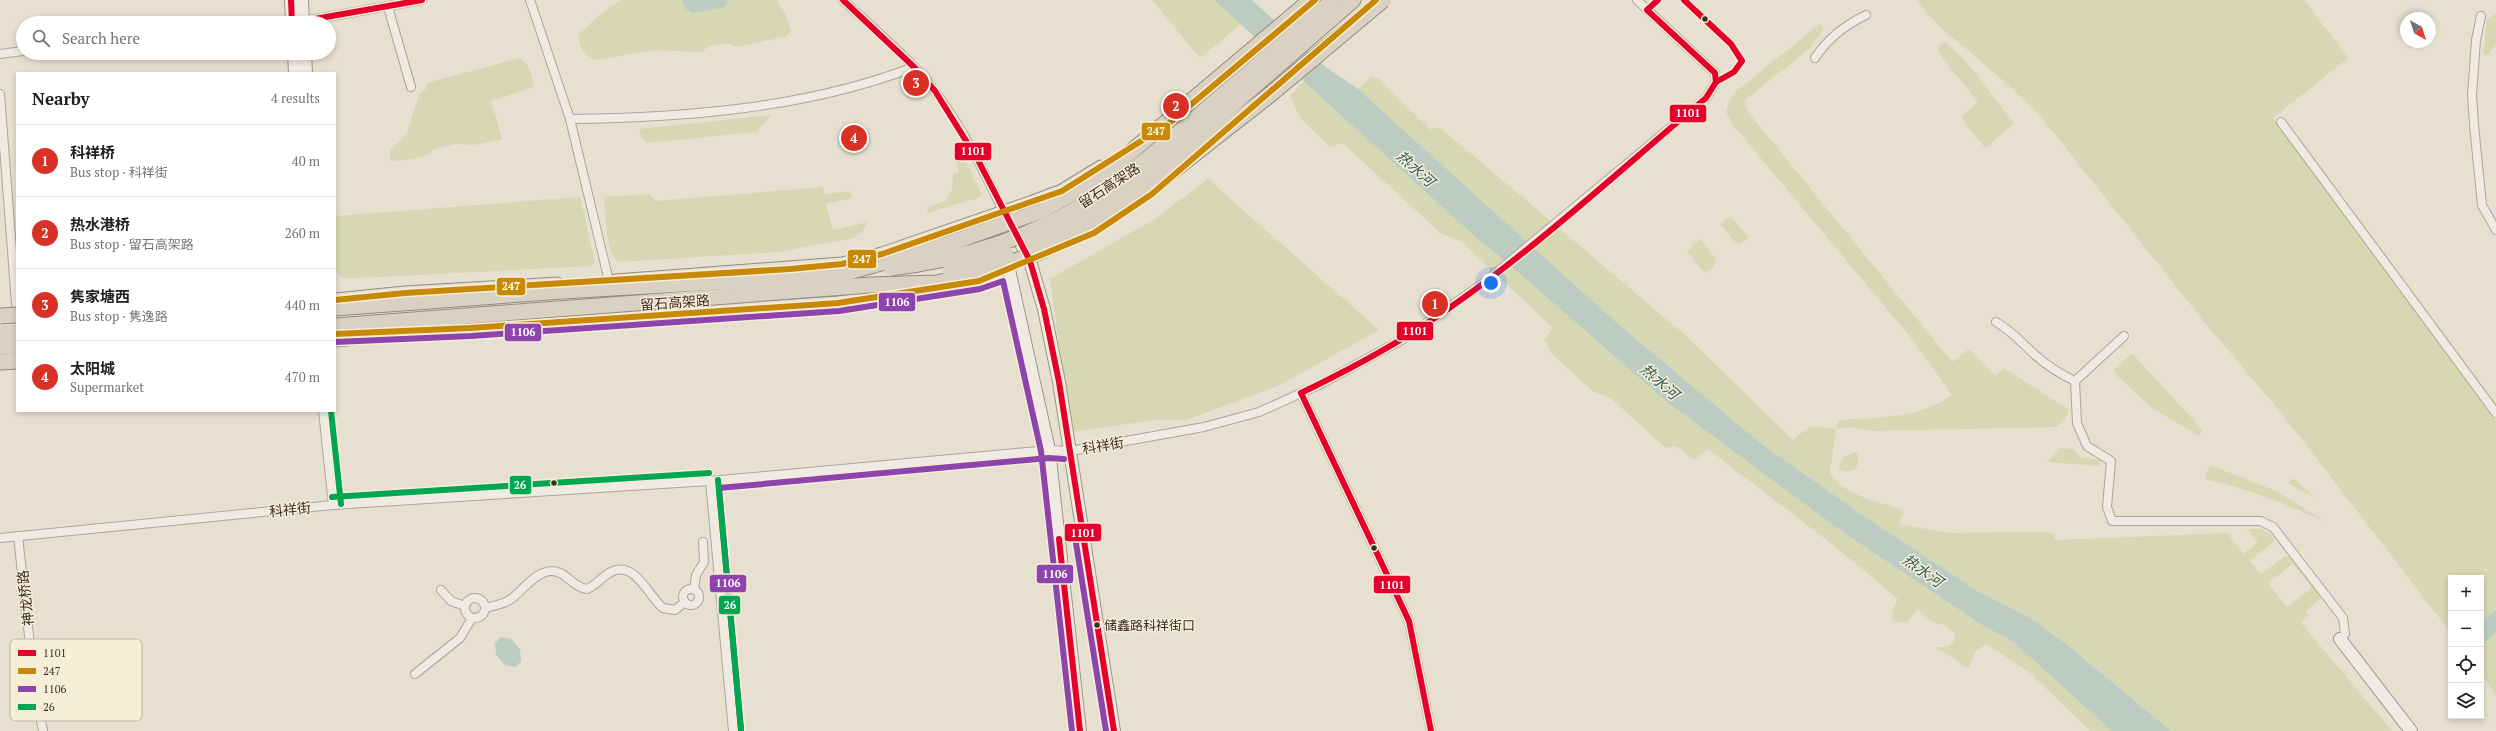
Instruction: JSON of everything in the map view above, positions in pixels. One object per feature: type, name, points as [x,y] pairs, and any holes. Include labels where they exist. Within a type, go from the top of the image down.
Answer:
[{"type":"highway","name":"留石高架路","points":[[838,275],[945,245],[1041,211],[1119,162],[1311,0]]},
{"type":"highway","name":"留石高架路","points":[[336,326],[871,286],[936,283],[987,271],[1037,253],[1095,226],[1151,188],[1259,103],[1382,0]]},
{"type":"highway","name":"留石高架路","points":[[336,308],[562,291],[838,275],[931,263],[987,248],[1038,228],[1096,196],[1144,162],[1344,2]]},
{"type":"highway","name":"留石高架路","points":[[871,286],[941,273],[995,258],[1043,240],[1069,225],[1131,186],[1170,155],[1344,2]]},
{"type":"highway","points":[[336,339],[504,323],[805,300],[936,283]]},
{"type":"highway","points":[[336,300],[377,305]]},
{"type":"highway","points":[[0,316],[16,316]]},
{"type":"highway","points":[[0,333],[16,332]]},
{"type":"highway","points":[[0,347],[16,346]]},
{"type":"highway","points":[[0,362],[16,362]]},
{"type":"main road","points":[[336,300],[405,293],[609,281],[842,264],[882,254],[922,238],[1004,213],[1062,191],[1111,162],[1168,124],[1315,0]]},
{"type":"main road","points":[[336,334],[470,328],[838,303],[979,281],[1009,270],[1094,233],[1146,198],[1376,0]]},
{"type":"main road","points":[[0,325],[16,324]]},
{"type":"main road","points":[[0,355],[16,354]]},
{"type":"street","points":[[291,0],[295,16]]},
{"type":"street","points":[[299,16],[302,0]]},
{"type":"street","points":[[336,16],[422,0]]},
{"type":"street","points":[[530,0],[570,119],[609,281]]},
{"type":"street","points":[[843,0],[914,67],[935,91],[958,125],[978,160],[1030,261],[1044,309],[1059,382],[1114,731]]},
{"type":"street","name":"科祥街","points":[[0,538],[333,505],[710,482],[1049,450],[1070,451],[1204,427],[1259,412],[1301,393],[1405,338],[1485,282],[1706,98],[1716,82],[1715,74],[1637,0]]},
{"type":"street","points":[[388,7],[411,86]]},
{"type":"street","points":[[1815,58],[1824,44],[1847,24],[1866,14]]},
{"type":"street","points":[[2481,16],[2476,40],[2473,87],[2474,126],[2482,205],[2496,230]]},
{"type":"street","points":[[0,54],[16,52]]},
{"type":"street","points":[[294,60],[295,72]]},
{"type":"street","points":[[305,60],[306,72]]},
{"type":"street","points":[[570,119],[623,118],[785,102],[876,82],[914,67]]},
{"type":"street","points":[[0,94],[16,303]]},
{"type":"street","points":[[2281,122],[2496,413]]},
{"type":"street","points":[[1004,213],[1009,270],[1049,450],[1080,731]]},
{"type":"street","points":[[1996,322],[2011,330],[2033,353],[2054,371],[2075,382]]},
{"type":"street","points":[[2124,336],[2075,382],[2077,423],[2087,446],[2111,461],[2107,507],[2112,521],[2260,521],[2273,527],[2344,618],[2345,634],[2340,639],[2411,731]]},
{"type":"street","points":[[1301,393],[1409,621],[1431,731]]},
{"type":"street","points":[[323,412],[333,505]]},
{"type":"street","points":[[710,482],[733,731]]},
{"type":"street","name":"神龙桥路","points":[[18,536],[29,639]]},
{"type":"street","points":[[694,589],[696,575],[704,562],[703,542]]},
{"type":"street","points":[[485,608],[511,599],[539,575],[551,571],[560,572],[574,585],[587,589],[614,570],[628,571],[635,575],[663,608],[675,610],[685,602]]},
{"type":"street","points":[[694,589],[699,594],[698,602],[690,606],[685,602],[684,593],[687,590],[694,589]]},
{"type":"street","points":[[441,590],[451,601],[465,606]]},
{"type":"street","points":[[415,674],[460,638],[472,618],[482,616],[485,608],[482,601],[477,598],[472,599],[465,606]]},
{"type":"street","points":[[465,606],[465,611],[472,618]]},
{"type":"street","name":"神龙桥路","points":[[41,721],[43,731]]},
{"type":"green space","points":[[621,0],[776,0],[785,13],[791,31],[784,37],[736,47],[727,43],[709,46],[702,52],[655,50],[596,60],[585,53],[581,47],[579,34],[598,16]]},
{"type":"green space","points":[[1152,0],[1214,0],[1242,23],[1200,58]]},
{"type":"green space","points":[[1916,0],[2304,0],[2348,58],[2273,118],[2496,421],[2496,696],[2484,678],[2484,575],[2448,575],[2448,629],[2283,415],[2205,323],[2042,118],[2005,82],[1938,25]]},
{"type":"green space","points":[[2496,13],[2496,45],[2486,56],[2483,53],[2487,20]]},
{"type":"green space","points":[[1820,24],[1824,29],[1810,48],[1744,101],[1748,112],[1952,362],[1969,349],[1995,376],[2004,368],[2069,410],[2065,419],[2057,427],[1874,431],[1849,427],[1836,429],[1839,420],[1883,417],[1912,413],[1940,403],[1952,395],[1912,339],[1733,125],[1726,112],[1729,100],[1736,91]]},
{"type":"green space","points":[[1946,43],[1963,58],[2014,123],[1985,148],[1961,117],[1978,102],[1937,51],[1940,45]]},
{"type":"green space","points":[[519,58],[528,67],[534,87],[491,101],[502,139],[474,145],[455,144],[435,149],[423,157],[391,162],[390,150],[406,135],[419,95],[426,89],[427,83]]},
{"type":"green space","points":[[1371,77],[1378,78],[1431,130],[1435,127],[1443,130],[1685,335],[1793,440],[1810,426],[1836,429],[1830,473],[1836,481],[1862,497],[1901,509],[1904,513],[1899,524],[1949,533],[2046,532],[2052,534],[2056,540],[2227,533],[2244,554],[2258,542],[2247,529],[2260,529],[2266,531],[2275,540],[2250,561],[2261,574],[2285,556],[2290,557],[2319,594],[2320,598],[2306,611],[2309,616],[2301,623],[2392,731],[2171,731],[2065,643],[2030,618],[1979,592],[1861,514],[1759,442],[1617,323],[1358,89]],"holes":[[[2293,564],[2312,588],[2287,607],[2268,583]]]},
{"type":"green space","points":[[1304,81],[1482,243],[1490,248],[1667,402],[1844,533],[1982,625],[2012,641],[2112,731],[2090,731],[2029,672],[1986,644],[1975,652],[1969,669],[1936,647],[1948,647],[1955,640],[1954,632],[1945,625],[1932,622],[1917,609],[1907,623],[1898,622],[1892,618],[1893,609],[1898,599],[1837,548],[1708,449],[1694,460],[1676,446],[1666,448],[1609,397],[1594,392],[1554,356],[1544,340],[1553,328],[1462,242],[1440,233],[1343,143],[1330,147],[1301,119],[1290,96]]},
{"type":"green space","points":[[771,115],[756,132],[647,143],[641,136],[639,129]]},
{"type":"green space","points":[[962,153],[982,195],[975,199],[927,213],[928,207],[945,201],[952,190],[953,174],[959,172],[955,158]]},
{"type":"green space","points":[[1208,179],[1379,330],[1278,386],[1186,420],[1155,420],[1071,432],[1050,279],[1153,220]]},
{"type":"green space","points":[[823,187],[824,194],[850,191],[852,198],[826,204],[833,230],[867,222],[863,231],[854,238],[778,252],[619,262],[614,258],[611,251],[607,233],[604,197],[649,194],[656,201]]},
{"type":"green space","points":[[580,197],[595,262],[592,266],[343,278],[336,272],[336,216]]},
{"type":"green space","points":[[1731,216],[1749,238],[1739,244],[1734,241],[1720,224]]},
{"type":"green space","points":[[1701,239],[1716,259],[1714,266],[1705,273],[1687,251]]},
{"type":"green space","points":[[2132,353],[2203,431],[2198,435],[2152,408],[2117,376],[2113,370]]},
{"type":"green space","points":[[2060,448],[2074,449],[2080,457],[2100,460],[2100,466],[2047,462]]},
{"type":"green space","points":[[1855,452],[1858,455],[1857,469],[1845,472],[1840,470],[1839,465],[1843,457]]},
{"type":"green space","points":[[2210,465],[2276,491],[2324,521],[2251,492],[2205,479]]},
{"type":"green space","points":[[2293,478],[2314,497],[2288,483]]},
{"type":"water","points":[[681,0],[726,0],[728,2],[725,7],[692,13],[686,9]]},
{"type":"water","name":"热水河","points":[[1214,0],[1252,0],[1327,68],[1358,89],[1617,323],[1759,442],[1861,514],[1979,592],[2030,618],[2065,643],[2171,731],[2112,731],[2012,641],[1982,625],[1844,533],[1667,402],[1490,248],[1482,243]]},
{"type":"water","points":[[2496,610],[2496,632],[2484,642],[2484,620]]},
{"type":"water","points":[[501,637],[511,639],[520,649],[521,661],[516,667],[505,665],[496,655],[495,643]]},
{"type":"transit line","name":"1101","points":[[291,0],[292,16]]},
{"type":"transit line","name":"1101","points":[[332,16],[422,0]]},
{"type":"transit line","name":"1101","points":[[843,0],[914,67],[935,91],[978,160],[1030,261],[1044,309],[1059,382],[1114,731]]},
{"type":"transit line","name":"247","points":[[336,300],[405,293],[790,269],[842,264],[882,254],[1062,191],[1168,124],[1315,0]]},
{"type":"transit line","name":"247","points":[[336,334],[470,328],[838,303],[979,281],[1094,233],[1152,194],[1376,0]]},
{"type":"transit line","name":"1101","points":[[1301,393],[1397,342],[1450,308],[1562,221],[1706,98],[1716,82],[1715,73],[1647,10],[1658,0]]},
{"type":"transit line","name":"1101","points":[[1684,0],[1731,44],[1742,61],[1734,72],[1716,82]]},
{"type":"transit line","name":"1106","points":[[336,342],[471,336],[839,311],[980,289],[1003,281],[1041,451],[1072,731]]},
{"type":"transit line","name":"1101","points":[[1301,393],[1409,621],[1431,731]]},
{"type":"transit line","name":"26","points":[[331,412],[341,504]]},
{"type":"transit line","name":"1106","points":[[741,730],[719,488],[1049,458],[1064,459]]},
{"type":"transit line","name":"26","points":[[332,497],[709,473]]},
{"type":"transit line","name":"26","points":[[718,480],[741,730]]},
{"type":"transit line","name":"1106","points":[[1075,537],[1106,731]]},
{"type":"transit line","name":"1101","points":[[1059,539],[1080,731]]},
{"type":"place","name":"隽家塘西","points":[[916,83]]},
{"type":"place","name":"热水港桥","points":[[1176,106]]},
{"type":"place","name":"太阳城","points":[[854,138]]},
{"type":"place","name":"科祥桥","points":[[1435,304]]},
{"type":"place","name":"储鑫路科祥街口","points":[[1097,625]]}]
